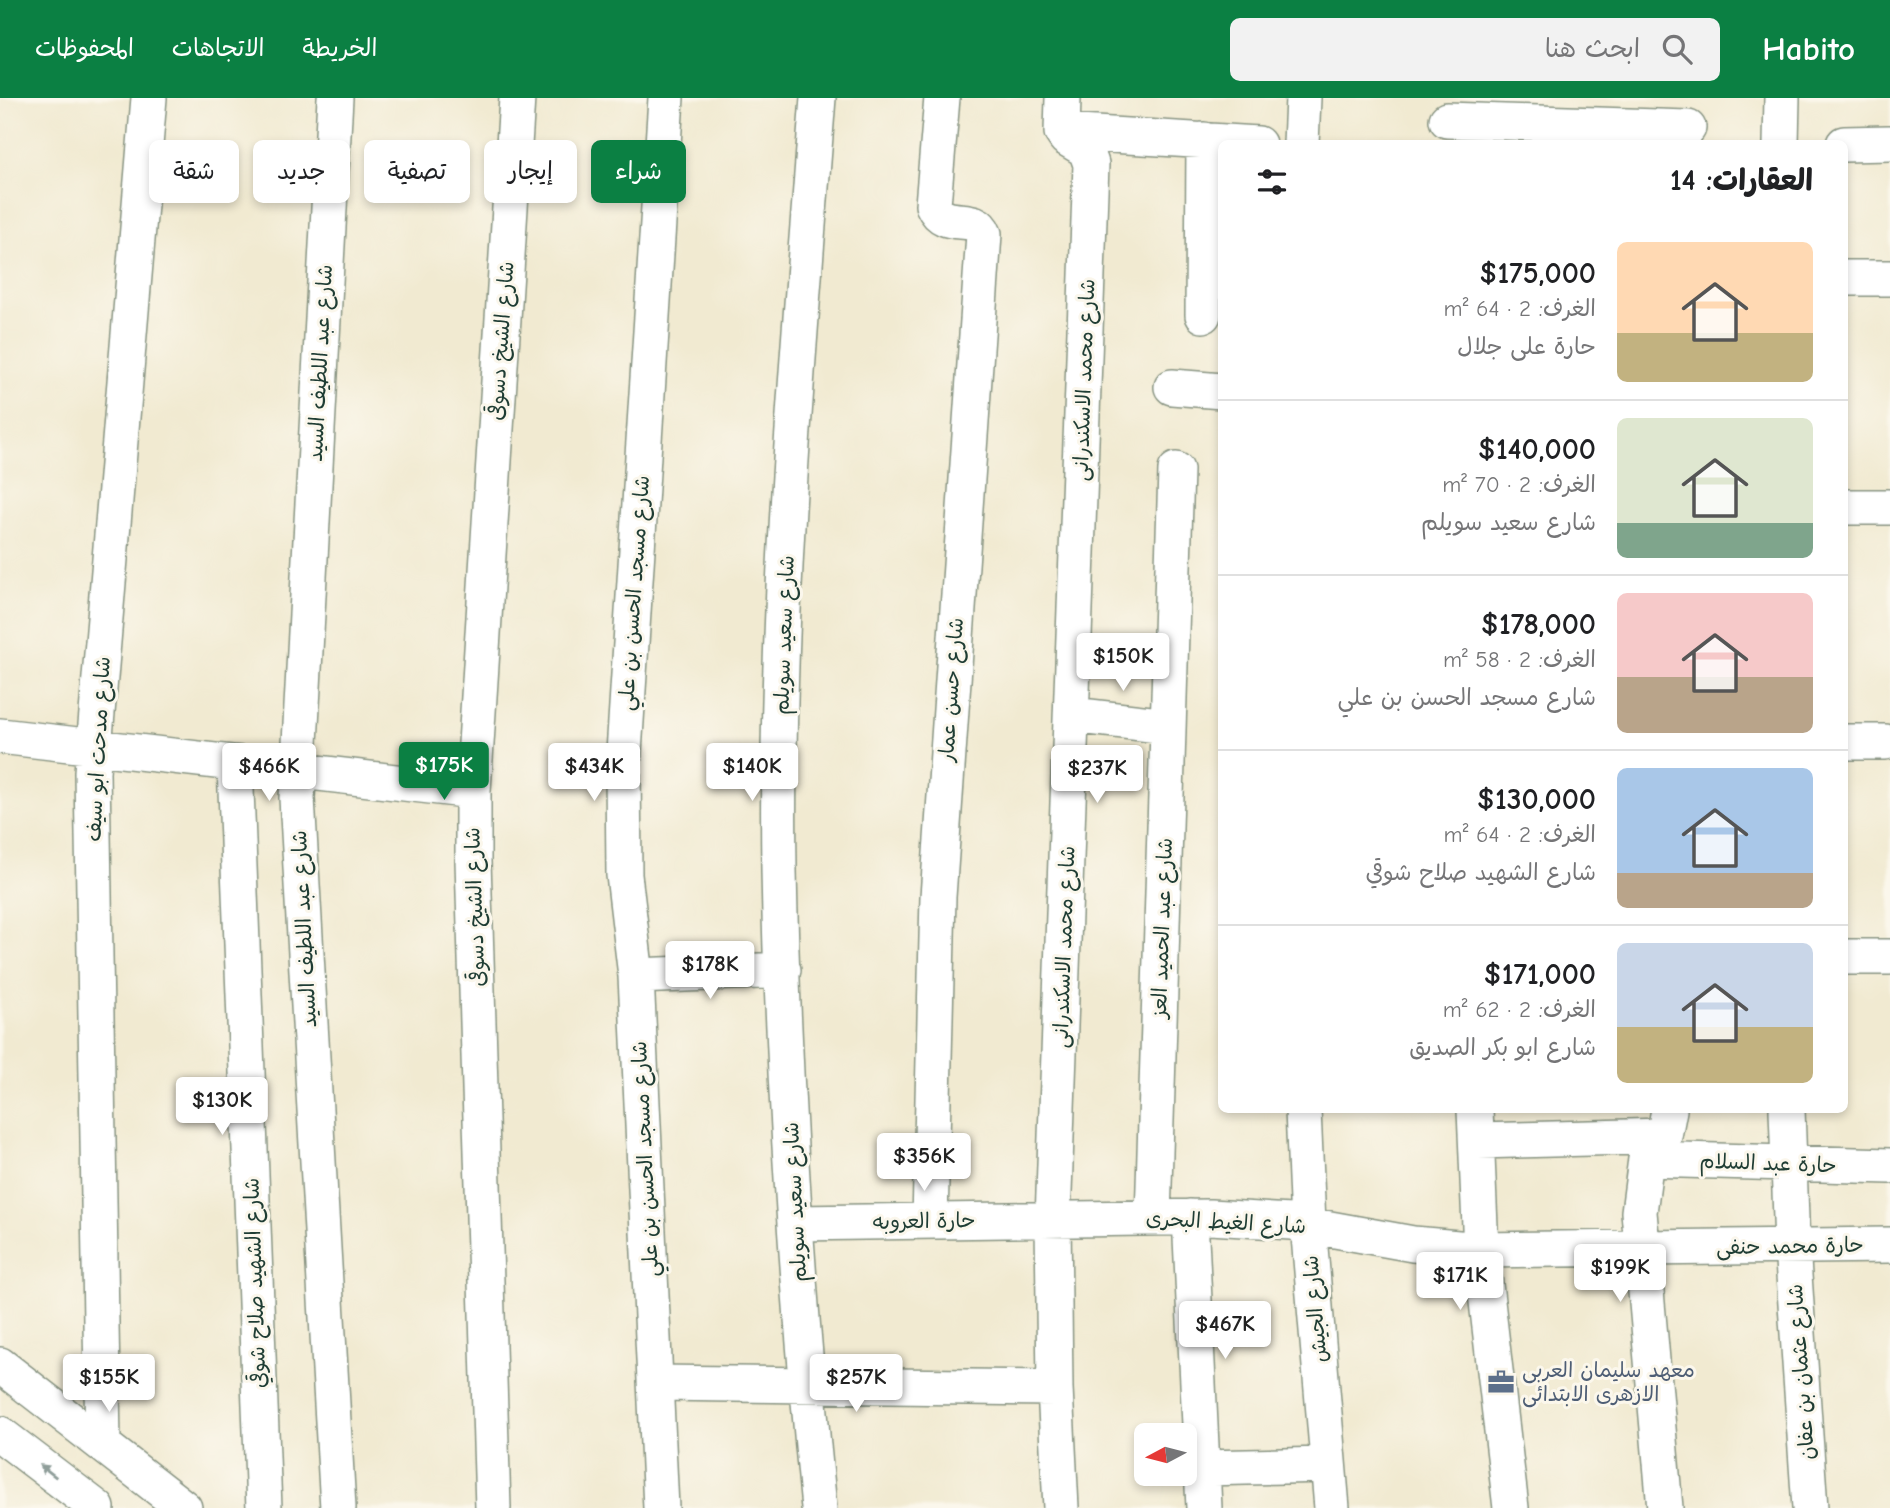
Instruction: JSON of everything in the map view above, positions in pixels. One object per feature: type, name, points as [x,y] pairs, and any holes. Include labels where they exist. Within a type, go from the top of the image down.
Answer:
[{"type":"street","name":"شارع مدحت ابو سيف","points":[[103,1445],[91,798],[93,747],[149,98]]},
{"type":"street","name":"شارع عبد اللطيف السيد","points":[[335,98],[298,771],[299,856],[338,1508]]},
{"type":"street","name":"شارع الشيخ دسوقى","points":[[493,1508],[473,791],[517,98]]},
{"type":"street","name":"شارع مسجد الحسن بن علي","points":[[661,1508],[636,976],[624,875],[623,768],[666,98]]},
{"type":"street","name":"شارع سعيد سويلم","points":[[818,98],[796,388],[784,616],[779,869],[795,1223],[806,1385],[819,1508]]},
{"type":"street","name":"شارع حسن عمار","points":[[930,1221],[938,897],[984,234],[981,227],[975,223],[944,220],[933,205],[942,98]]},
{"type":"street","points":[[1301,140],[1303,98]]},
{"type":"street","points":[[1781,140],[1782,98]]},
{"type":"street","points":[[1447,121],[1688,123]]},
{"type":"street","points":[[1067,124],[1218,141]]},
{"type":"street","name":"شارع محمد الاسكندرانى","points":[[1061,1508],[1055,1388],[1054,1220],[1091,164],[1086,149],[1067,124]]},
{"type":"street","points":[[1203,315],[1204,140]]},
{"type":"street","points":[[1848,144],[1890,143]]},
{"type":"street","points":[[1848,278],[1890,278]]},
{"type":"street","points":[[1172,387],[1218,391]]},
{"type":"street","name":"شارع عبد الحميد العز","points":[[1153,1218],[1176,470]]},
{"type":"street","points":[[1848,508],[1890,507]]},
{"type":"street","points":[[1072,715],[1168,726]]},
{"type":"street","points":[[0,736],[473,791]]},
{"type":"street","points":[[1848,742],[1885,742]]},
{"type":"street","name":"شارع الشهيد صلاح شوقي","points":[[235,764],[264,1508]]},
{"type":"street","points":[[1848,957],[1890,957]]},
{"type":"street","points":[[636,976],[783,971]]},
{"type":"street","name":"شارع الجيش","points":[[1303,1113],[1308,1224],[1332,1508]]},
{"type":"street","name":"شارع عثمان بن عفان","points":[[1787,1113],[1787,1164],[1810,1508]]},
{"type":"street","points":[[1477,1125],[1481,1250],[1511,1508]]},
{"type":"street","name":"حارة عبد السلام","points":[[1477,1125],[1660,1135],[1787,1164],[1890,1166]]},
{"type":"street","points":[[1660,1135],[1639,1212],[1665,1508]]},
{"type":"street","points":[[1190,1217],[1204,1508]]},
{"type":"street","name":"شارع الغيط البحرى","points":[[1054,1220],[1190,1217],[1308,1224],[1413,1244],[1481,1250]]},
{"type":"street","name":"حارة العروبه","points":[[795,1223],[1054,1220]]},
{"type":"street","name":"حارة محمد حنفى","points":[[1481,1250],[1890,1245]]},
{"type":"street","points":[[0,1365],[184,1508]]},
{"type":"street","points":[[657,1382],[1055,1388]]},
{"type":"street","points":[[0,1434],[97,1508]]},
{"type":"street","points":[[1202,1468],[1328,1465]]},
{"type":"place","name":"معهد سليمان العربى الازهرى الابتدائى","points":[[1501,1382]]}]
